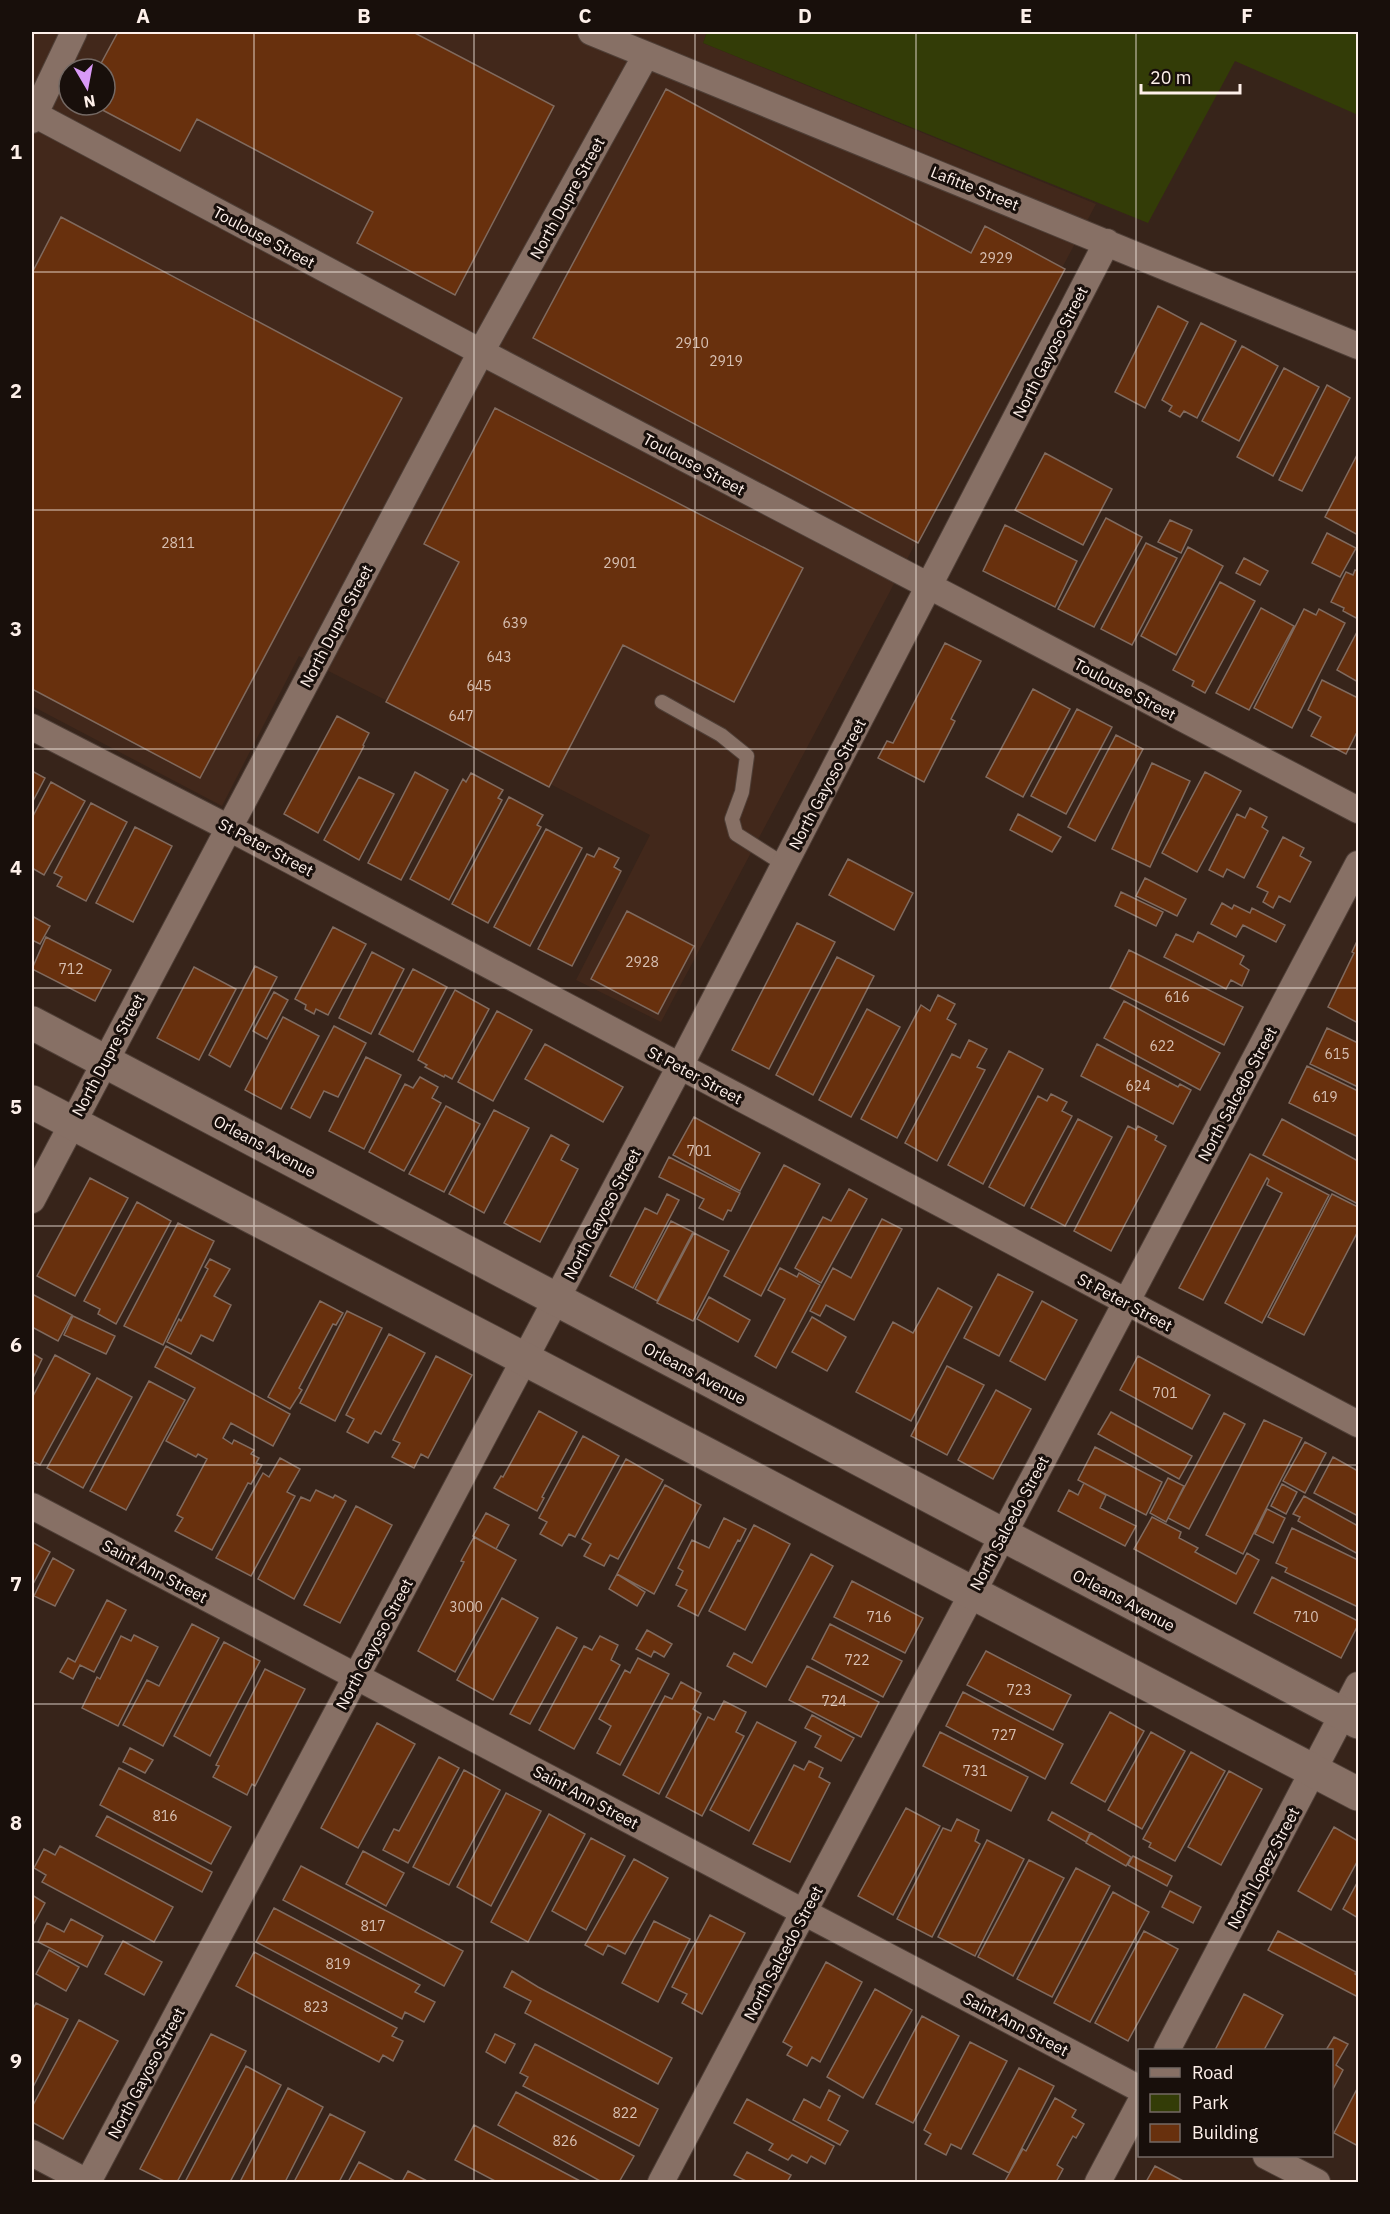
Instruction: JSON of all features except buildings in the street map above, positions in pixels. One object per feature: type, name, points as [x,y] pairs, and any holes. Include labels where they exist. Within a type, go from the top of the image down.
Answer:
[{"type":"street","points":[[32,116],[74,32]]},
{"type":"street","name":"Lafitte Street","points":[[591,32],[1359,346]]},
{"type":"street","name":"North Dupre Street","points":[[32,1200],[481,352],[646,55]]},
{"type":"street","name":"Toulouse Street","points":[[32,116],[1359,810]]},
{"type":"street","name":"North Gayoso Street","points":[[88,2182],[680,1066],[1107,242]]},
{"type":"street","name":"St Peter Street","points":[[32,727],[229,828],[1359,1424]]},
{"type":"street","name":"North Salcedo Street","points":[[661,2182],[1359,864]]},
{"type":"street","name":"Orleans Avenue","points":[[32,1023],[1003,1536],[1354,1707]]},
{"type":"street","points":[[32,1102],[1359,1794]]},
{"type":"street","name":"Saint Ann Street","points":[[32,1506],[1138,2088]]},
{"type":"street","name":"North Lopez Street","points":[[1168,2049],[1314,1771],[1354,1707]]},
{"type":"street","points":[[1098,2182],[1138,2107]]},
{"type":"street","points":[[32,2153],[88,2182]]},
{"type":"street","points":[[1268,2157],[1317,2182]]},
{"type":"lane","points":[[662,702],[722,735],[747,756],[742,792],[732,819],[736,834],[784,865]]},
{"type":"shaded area","points":[[32,32],[707,32],[703,43],[1096,204],[661,1022],[576,980],[650,835],[299,656],[222,806],[32,706]]},
{"type":"green space","points":[[707,32],[1358,32],[1358,115],[1235,61],[1148,223],[703,43]]}]
